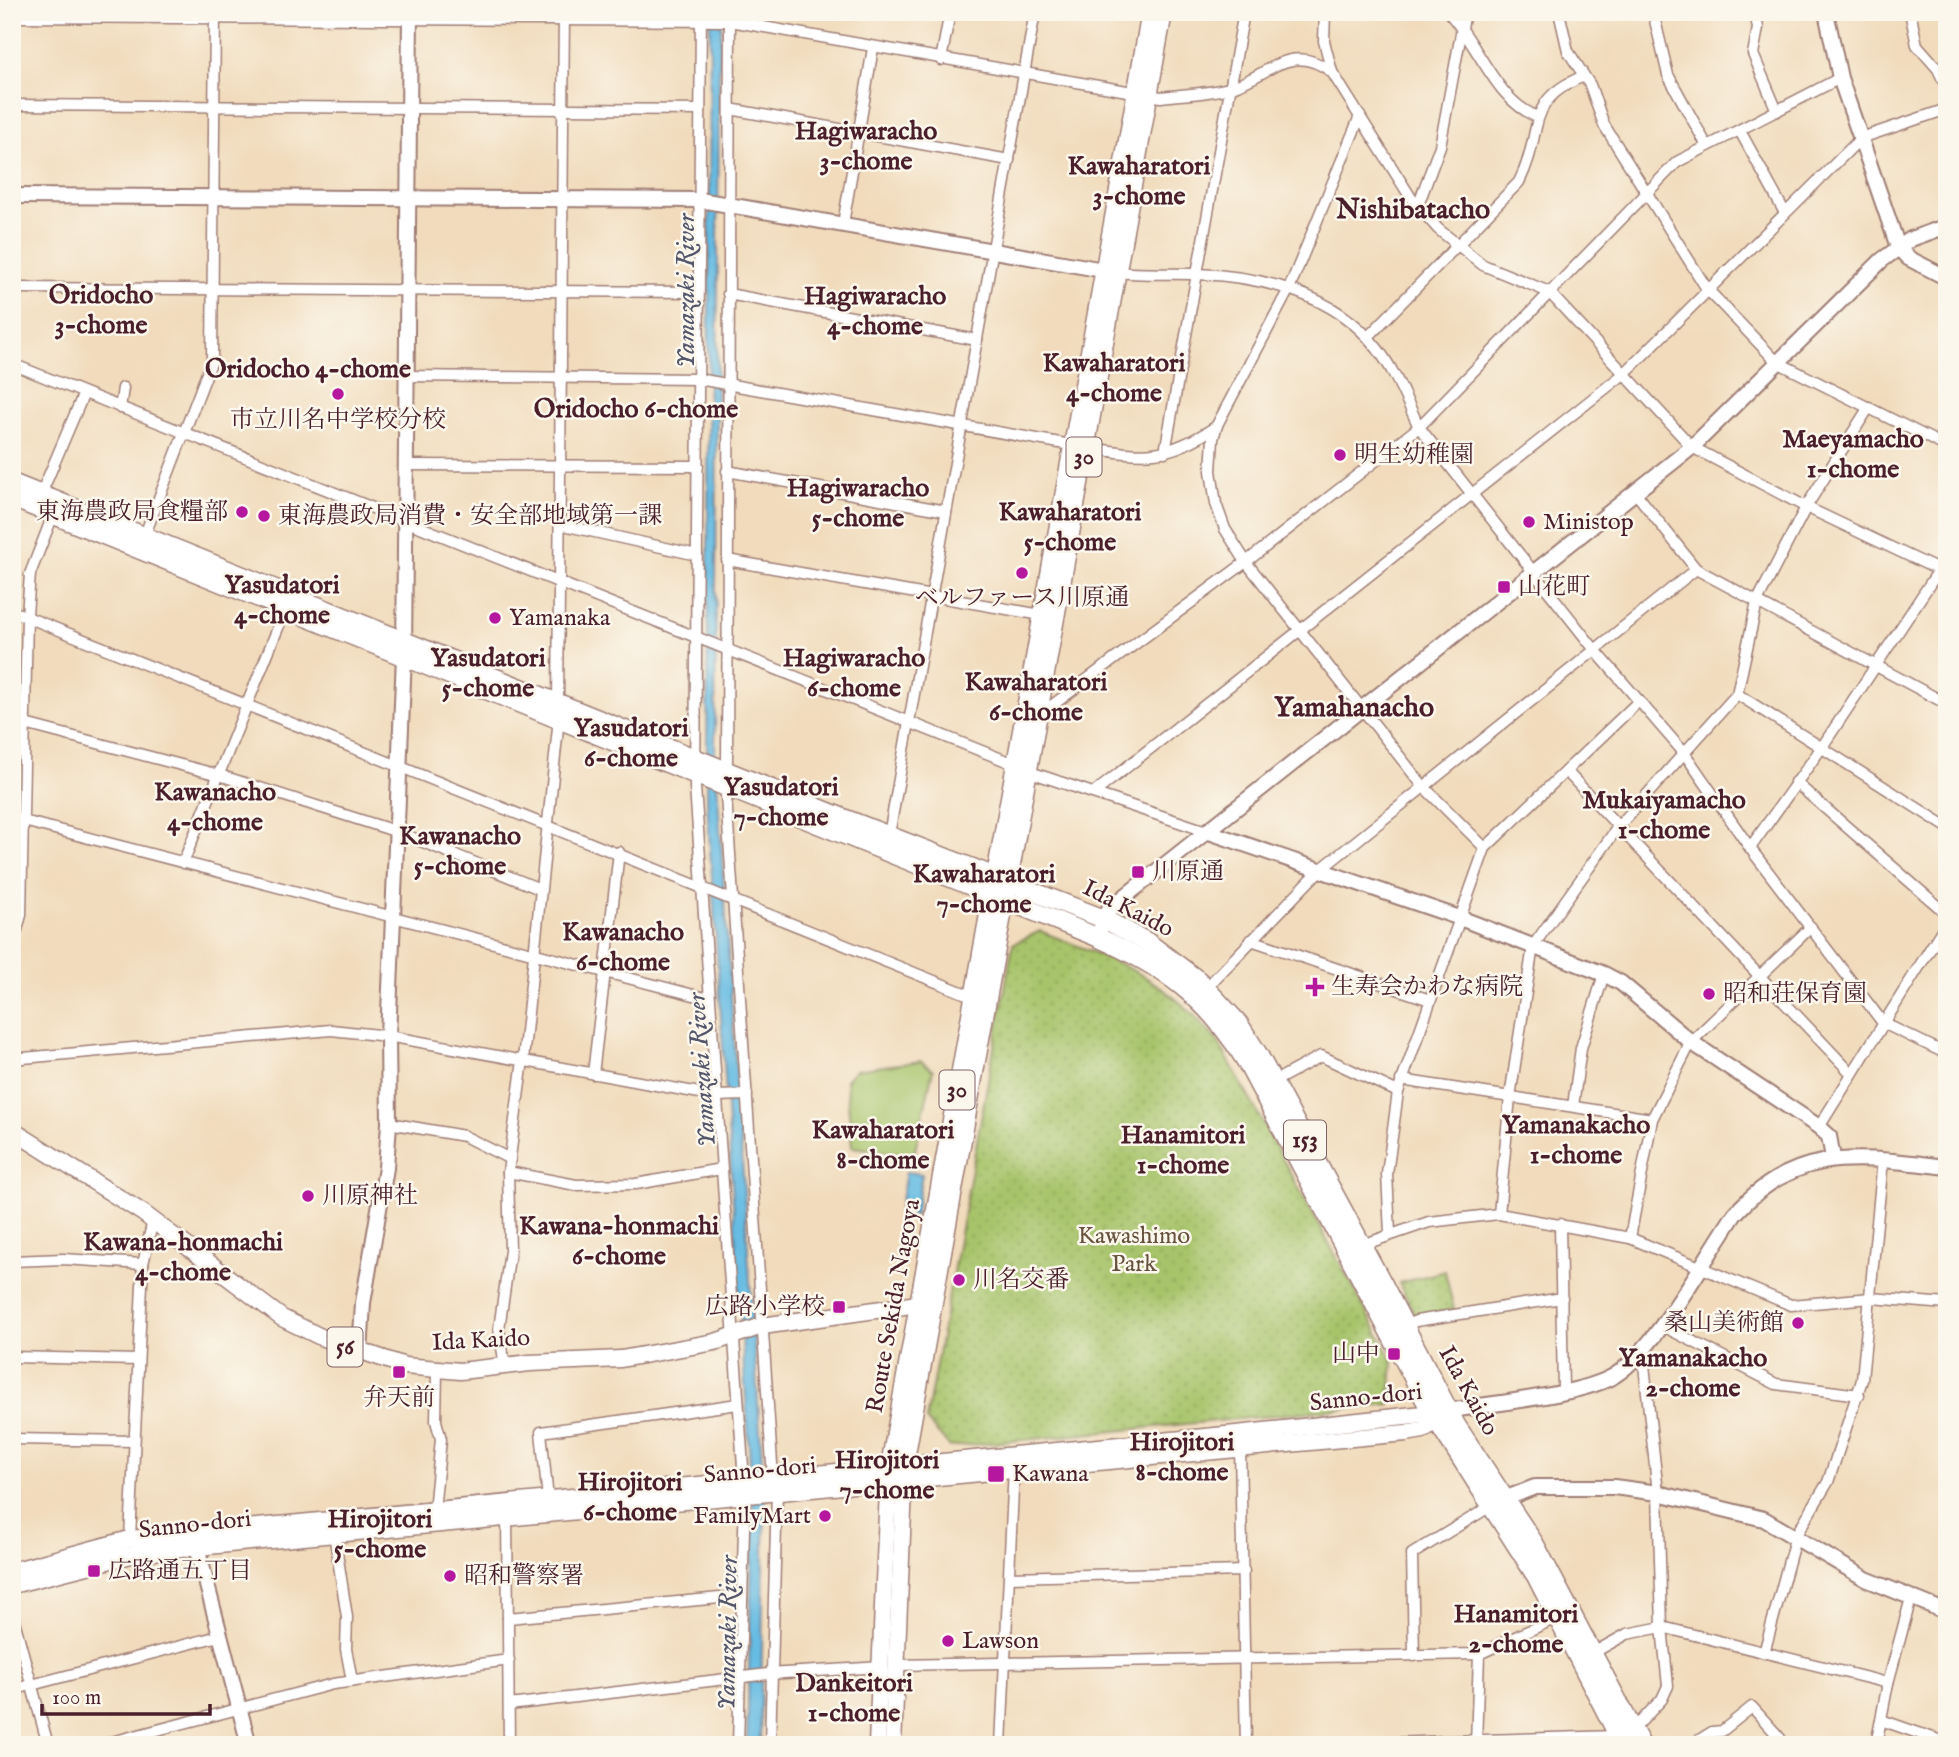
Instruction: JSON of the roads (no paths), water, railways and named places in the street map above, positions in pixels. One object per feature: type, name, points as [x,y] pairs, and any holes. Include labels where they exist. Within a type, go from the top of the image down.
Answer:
[{"type":"highway","name":"Ida Kaido","points":[[12,483],[404,648],[725,777],[998,898],[1097,937],[1143,959],[1180,983],[1207,1008],[1232,1039],[1439,1415],[1498,1502],[1540,1555],[1591,1654],[1629,1739]]},
{"type":"highway","name":"Ida Kaido","points":[[12,498],[286,608],[404,648]]},
{"type":"highway","name":"Ida Kaido","points":[[725,777],[889,835],[1104,919],[1147,942],[1206,988],[1239,1024],[1362,1245],[1405,1326],[1439,1415]]},
{"type":"highway","name":"Ida Kaido","points":[[1498,1502],[1558,1617],[1629,1739]]},
{"type":"main road","name":"Route Sekida Nagoya","points":[[1143,95],[1150,12]]},
{"type":"main road","name":"Route Sekida Nagoya","points":[[924,1303],[1110,271],[1143,95],[1164,12]]},
{"type":"main road","name":"Route Sekida Nagoya","points":[[1020,768],[1039,715],[1049,616]]},
{"type":"main road","name":"Route Sekida Nagoya","points":[[893,1745],[889,1666],[896,1473],[974,997],[998,898]]},
{"type":"main road","name":"Ida Kaido","points":[[12,1130],[153,1220],[282,1318],[360,1353],[437,1371],[621,1359],[715,1342],[761,1326],[924,1303]]},
{"type":"main road","name":"Sanno-dori","points":[[896,1473],[1014,1468],[1406,1433],[1423,1430],[1439,1415]]},
{"type":"main road","name":"Sanno-dori","points":[[12,1571],[130,1539],[434,1511],[507,1510],[548,1499],[773,1485],[1439,1415]]},
{"type":"main road","name":"Sanno-dori","points":[[12,1585],[135,1554],[334,1533],[507,1510],[745,1487]]},
{"type":"main road","name":"Route Sekida Nagoya","points":[[877,1745],[889,1666]]},
{"type":"street","points":[[942,60],[950,12]]},
{"type":"street","points":[[889,835],[1035,12]]},
{"type":"street","points":[[1165,452],[1244,12]]},
{"type":"street","points":[[1325,12],[1324,41],[1332,72],[1417,208],[1483,265],[1549,292],[1692,447],[1806,507],[1943,572]]},
{"type":"street","points":[[1448,12],[1462,26],[1507,95],[1538,117]]},
{"type":"street","points":[[1417,208],[1440,146],[1465,12]]},
{"type":"street","points":[[1559,12],[1568,51],[1590,85],[1604,125],[1707,289],[1777,362],[1947,447]]},
{"type":"street","points":[[1653,12],[1668,75],[1707,146]]},
{"type":"street","points":[[1755,12],[1758,28],[1753,54],[1777,111]]},
{"type":"street","points":[[1826,12],[1840,78],[1898,247],[1908,258],[1947,278]]},
{"type":"street","points":[[1910,12],[1917,45],[1938,69],[1947,88]]},
{"type":"street","points":[[144,537],[212,360],[215,15]]},
{"type":"street","points":[[360,1353],[363,1303],[386,1168],[389,1123],[388,1037],[395,918],[404,648],[410,15]]},
{"type":"street","points":[[12,17],[730,17],[873,48],[1143,95],[1231,87],[1295,58],[1319,62],[1332,72]]},
{"type":"street","points":[[505,1366],[499,1329],[510,1251],[508,1172],[523,1060],[558,710],[564,17]]},
{"type":"street","points":[[701,17],[696,765],[709,999],[745,1487],[737,1745]]},
{"type":"street","points":[[730,17],[725,777],[773,1485],[770,1745]]},
{"type":"street","points":[[842,224],[873,48]]},
{"type":"street","points":[[1368,337],[1519,182],[1533,152],[1538,117],[1552,92],[1584,76]]},
{"type":"street","points":[[1039,715],[1245,562],[1419,427],[1677,162],[1840,78]]},
{"type":"street","points":[[12,105],[700,110]]},
{"type":"street","points":[[730,109],[1009,160]]},
{"type":"street","points":[[1094,793],[1625,373],[1861,138],[1947,109]]},
{"type":"street","points":[[1360,116],[1289,289],[1217,425],[1212,463],[1216,504],[1225,529],[1245,562],[1423,786],[1485,848]]},
{"type":"street","points":[[1740,131],[1785,213]]},
{"type":"street","points":[[12,196],[700,200],[1110,271],[1243,278],[1289,289],[1317,301],[1368,337],[1399,385],[1419,427],[1595,650],[1685,754],[1750,848],[1884,1023],[1947,1054]]},
{"type":"street","points":[[1097,937],[1109,909],[1692,447],[1898,247],[1911,239],[1947,226]]},
{"type":"street","points":[[12,288],[698,292]]},
{"type":"street","points":[[728,294],[977,340]]},
{"type":"street","points":[[12,365],[1020,768],[1460,918],[1604,974],[1621,983],[1692,1042],[1829,1136],[1833,1158]]},
{"type":"street","points":[[406,376],[700,379],[1147,456],[1188,443],[1217,425]]},
{"type":"street","points":[[120,408],[123,388]]},
{"type":"street","points":[[41,494],[83,393]]},
{"type":"street","points":[[1499,1214],[1510,1097],[1533,946],[1618,827],[1737,694],[1757,602],[1806,507],[1868,407]]},
{"type":"street","points":[[406,466],[698,466]]},
{"type":"street","points":[[727,471],[946,511]]},
{"type":"street","points":[[1635,492],[1696,569],[1947,704]]},
{"type":"street","points":[[12,948],[20,915],[18,820],[25,751],[30,573],[53,515]]},
{"type":"street","points":[[559,524],[697,555]]},
{"type":"street","points":[[1750,848],[1822,747],[1874,666],[1943,572],[1947,558]]},
{"type":"street","points":[[727,560],[1049,616]]},
{"type":"street","points":[[1206,988],[1320,870],[1696,569]]},
{"type":"street","points":[[183,863],[286,608]]},
{"type":"street","points":[[12,611],[248,707],[619,852],[974,997]]},
{"type":"street","points":[[1737,694],[1947,827]]},
{"type":"street","points":[[1390,1233],[1387,1174],[1398,1092],[1485,848],[1639,701]]},
{"type":"street","points":[[25,724],[219,775],[398,832],[540,889]]},
{"type":"street","points":[[12,747],[25,751]]},
{"type":"street","points":[[1566,771],[1852,1074]]},
{"type":"street","points":[[1795,782],[1947,914]]},
{"type":"street","points":[[18,820],[709,999]]},
{"type":"street","points":[[593,1074],[619,852]]},
{"type":"street","points":[[1819,1128],[1884,1023],[1943,936],[1947,922]]},
{"type":"street","points":[[1630,1237],[1652,1119],[1692,1042],[1811,927]]},
{"type":"street","points":[[1251,940],[1430,1000]]},
{"type":"street","points":[[1573,1106],[1581,1048],[1604,974]]},
{"type":"street","points":[[12,1059],[331,1030],[523,1060],[716,1096],[747,1095]]},
{"type":"street","points":[[1273,1082],[1321,1056],[1398,1092]]},
{"type":"street","points":[[1401,1080],[1652,1119]]},
{"type":"street","points":[[389,1123],[464,1136],[510,1159]]},
{"type":"street","points":[[1439,1415],[1610,1378],[1637,1358],[1748,1199],[1780,1177],[1833,1158],[1947,1167]]},
{"type":"street","points":[[1764,1653],[1796,1535],[1828,1482],[1858,1395],[1871,1298],[1883,1160]]},
{"type":"street","points":[[508,1172],[576,1185],[636,1184],[721,1169]]},
{"type":"street","points":[[1362,1245],[1390,1233],[1429,1222],[1499,1214],[1630,1237],[1791,1305],[1871,1298],[1947,1304]]},
{"type":"street","points":[[130,1539],[136,1360],[143,1264],[153,1220]]},
{"type":"street","points":[[1560,1224],[1563,1390]]},
{"type":"street","points":[[12,1261],[63,1259],[143,1264]]},
{"type":"street","points":[[1405,1326],[1416,1321],[1562,1298]]},
{"type":"street","points":[[1661,1325],[1776,1384],[1858,1395]]},
{"type":"street","points":[[12,1357],[136,1360]]},
{"type":"street","points":[[1322,1745],[1629,1739],[1662,1699],[1668,1686],[1662,1627],[1658,1493],[1644,1365],[1637,1358]]},
{"type":"street","points":[[434,1511],[441,1439],[436,1421],[437,1371]]},
{"type":"street","points":[[548,1499],[541,1432],[738,1404]]},
{"type":"street","points":[[12,1439],[134,1441]]},
{"type":"street","points":[[1240,1448],[1245,1745]]},
{"type":"street","points":[[1001,1745],[1014,1468]]},
{"type":"street","points":[[1414,1656],[1412,1554],[1522,1490],[1553,1485],[1614,1487],[1658,1493],[1764,1519],[1796,1535],[1866,1579],[1947,1612]]},
{"type":"street","points":[[507,1510],[509,1745]]},
{"type":"street","points":[[334,1533],[347,1617],[346,1649],[352,1681]]},
{"type":"street","points":[[197,1547],[249,1745]]},
{"type":"street","points":[[1010,1577],[1244,1571]]},
{"type":"street","points":[[508,1618],[741,1597]]},
{"type":"street","points":[[1876,1745],[1888,1683],[1911,1598]]},
{"type":"street","points":[[12,1613],[48,1745]]},
{"type":"street","points":[[509,1705],[770,1674],[889,1666],[1244,1661],[1479,1654],[1558,1617]]},
{"type":"street","points":[[1591,1654],[1627,1634],[1662,1627],[1888,1683]]},
{"type":"street","points":[[12,1690],[219,1636]]},
{"type":"street","points":[[1476,1744],[1479,1654]]},
{"type":"street","points":[[100,1745],[352,1681],[509,1660]]},
{"type":"street","points":[[1691,1745],[1712,1732],[1722,1731],[1752,1707],[1780,1738],[1777,1745]]},
{"type":"street","points":[[1881,1720],[1947,1743]]},
{"type":"water","points":[[710,12],[722,12],[719,78],[715,751],[765,1507],[760,1745],[747,1745],[753,1508],[707,802]]},
{"type":"water","points":[[906,1172],[922,1174],[915,1215],[899,1212]]},
{"type":"place","name":"市立川名中学校分校","points":[[338,394]]},
{"type":"place","name":"明生幼稚園","points":[[1340,455]]},
{"type":"place","name":"東海農政局食糧部","points":[[242,512]]},
{"type":"place","name":"東海農政局消費・安全部地域第一課","points":[[264,516]]},
{"type":"place","name":"Ministop","points":[[1529,522]]},
{"type":"place","name":"ベルファース川原通","points":[[1022,573]]},
{"type":"place","name":"山花町","points":[[1504,587]]},
{"type":"place","name":"Yamanaka","points":[[495,618]]},
{"type":"place","name":"川原通","points":[[1138,872]]},
{"type":"place","name":"生寿会かわな病院","points":[[1315,987]]},
{"type":"place","name":"昭和荘保育園","points":[[1709,994]]},
{"type":"place","name":"川原神社","points":[[308,1196]]},
{"type":"place","name":"川名交番","points":[[959,1280]]},
{"type":"place","name":"広路小学校","points":[[839,1307]]},
{"type":"place","name":"桑山美術館","points":[[1798,1323]]},
{"type":"place","name":"山中","points":[[1394,1354]]},
{"type":"place","name":"弁天前","points":[[399,1372]]},
{"type":"place","name":"Kawana","points":[[996,1474]]},
{"type":"place","name":"FamilyMart","points":[[825,1516]]},
{"type":"place","name":"広路通五丁目","points":[[94,1571]]},
{"type":"place","name":"昭和警察署","points":[[450,1576]]},
{"type":"place","name":"Lawson","points":[[948,1641]]},
{"type":"district","name":"Hagiwaracho 3-chome","points":[[866,146]]},
{"type":"district","name":"Kawaharatori 3-chome","points":[[1139,181]]},
{"type":"district","name":"Nishibatacho","points":[[1413,210]]},
{"type":"district","name":"Oridocho 3-chome","points":[[101,310]]},
{"type":"district","name":"Hagiwaracho 4-chome","points":[[875,311]]},
{"type":"district","name":"Oridocho 4-chome","points":[[308,369]]},
{"type":"district","name":"Kawaharatori 4-chome","points":[[1114,378]]},
{"type":"district","name":"Oridocho 6-chome","points":[[636,409]]},
{"type":"district","name":"Maeyamacho 1-chome","points":[[1853,454]]},
{"type":"district","name":"Hagiwaracho 5-chome","points":[[858,503]]},
{"type":"district","name":"Kawaharatori 5-chome","points":[[1070,527]]},
{"type":"district","name":"Yasudatori 4-chome","points":[[282,600]]},
{"type":"district","name":"Yasudatori 5-chome","points":[[488,673]]},
{"type":"district","name":"Hagiwaracho 6-chome","points":[[854,673]]},
{"type":"district","name":"Kawaharatori 6-chome","points":[[1036,697]]},
{"type":"district","name":"Yamahanacho","points":[[1354,708]]},
{"type":"district","name":"Yasudatori 6-chome","points":[[631,743]]},
{"type":"district","name":"Yasudatori 7-chome","points":[[781,802]]},
{"type":"district","name":"Kawanacho 4-chome","points":[[215,807]]},
{"type":"district","name":"Mukaiyamacho 1-chome","points":[[1664,815]]},
{"type":"district","name":"Kawanacho 5-chome","points":[[460,851]]},
{"type":"district","name":"Kawaharatori 7-chome","points":[[984,889]]},
{"type":"district","name":"Kawanacho 6-chome","points":[[623,947]]},
{"type":"district","name":"Yamanakacho 1-chome","points":[[1576,1140]]},
{"type":"district","name":"Kawaharatori 8-chome","points":[[883,1145]]},
{"type":"district","name":"Hanamitori 1-chome","points":[[1183,1150]]},
{"type":"district","name":"Kawana-honmachi 6-chome","points":[[619,1241]]},
{"type":"district","name":"Kawana-honmachi 4-chome","points":[[183,1257]]},
{"type":"district","name":"Yamanakacho 2-chome","points":[[1693,1373]]},
{"type":"district","name":"Hirojitori 8-chome","points":[[1182,1457]]},
{"type":"district","name":"Hirojitori 7-chome","points":[[887,1475]]},
{"type":"district","name":"Hirojitori 6-chome","points":[[630,1497]]},
{"type":"district","name":"Hirojitori 5-chome","points":[[380,1534]]},
{"type":"district","name":"Hanamitori 2-chome","points":[[1516,1629]]},
{"type":"district","name":"Dankeitori 1-chome","points":[[854,1698]]},
{"type":"water label","name":"Yamazaki River","points":[[686,291]]},
{"type":"water label","name":"Yamazaki River","points":[[702,1070]]},
{"type":"water label","name":"Yamazaki River","points":[[728,1633]]},
{"type":"park label","name":"Kawashimo Park","points":[[1134,1250]]}]
